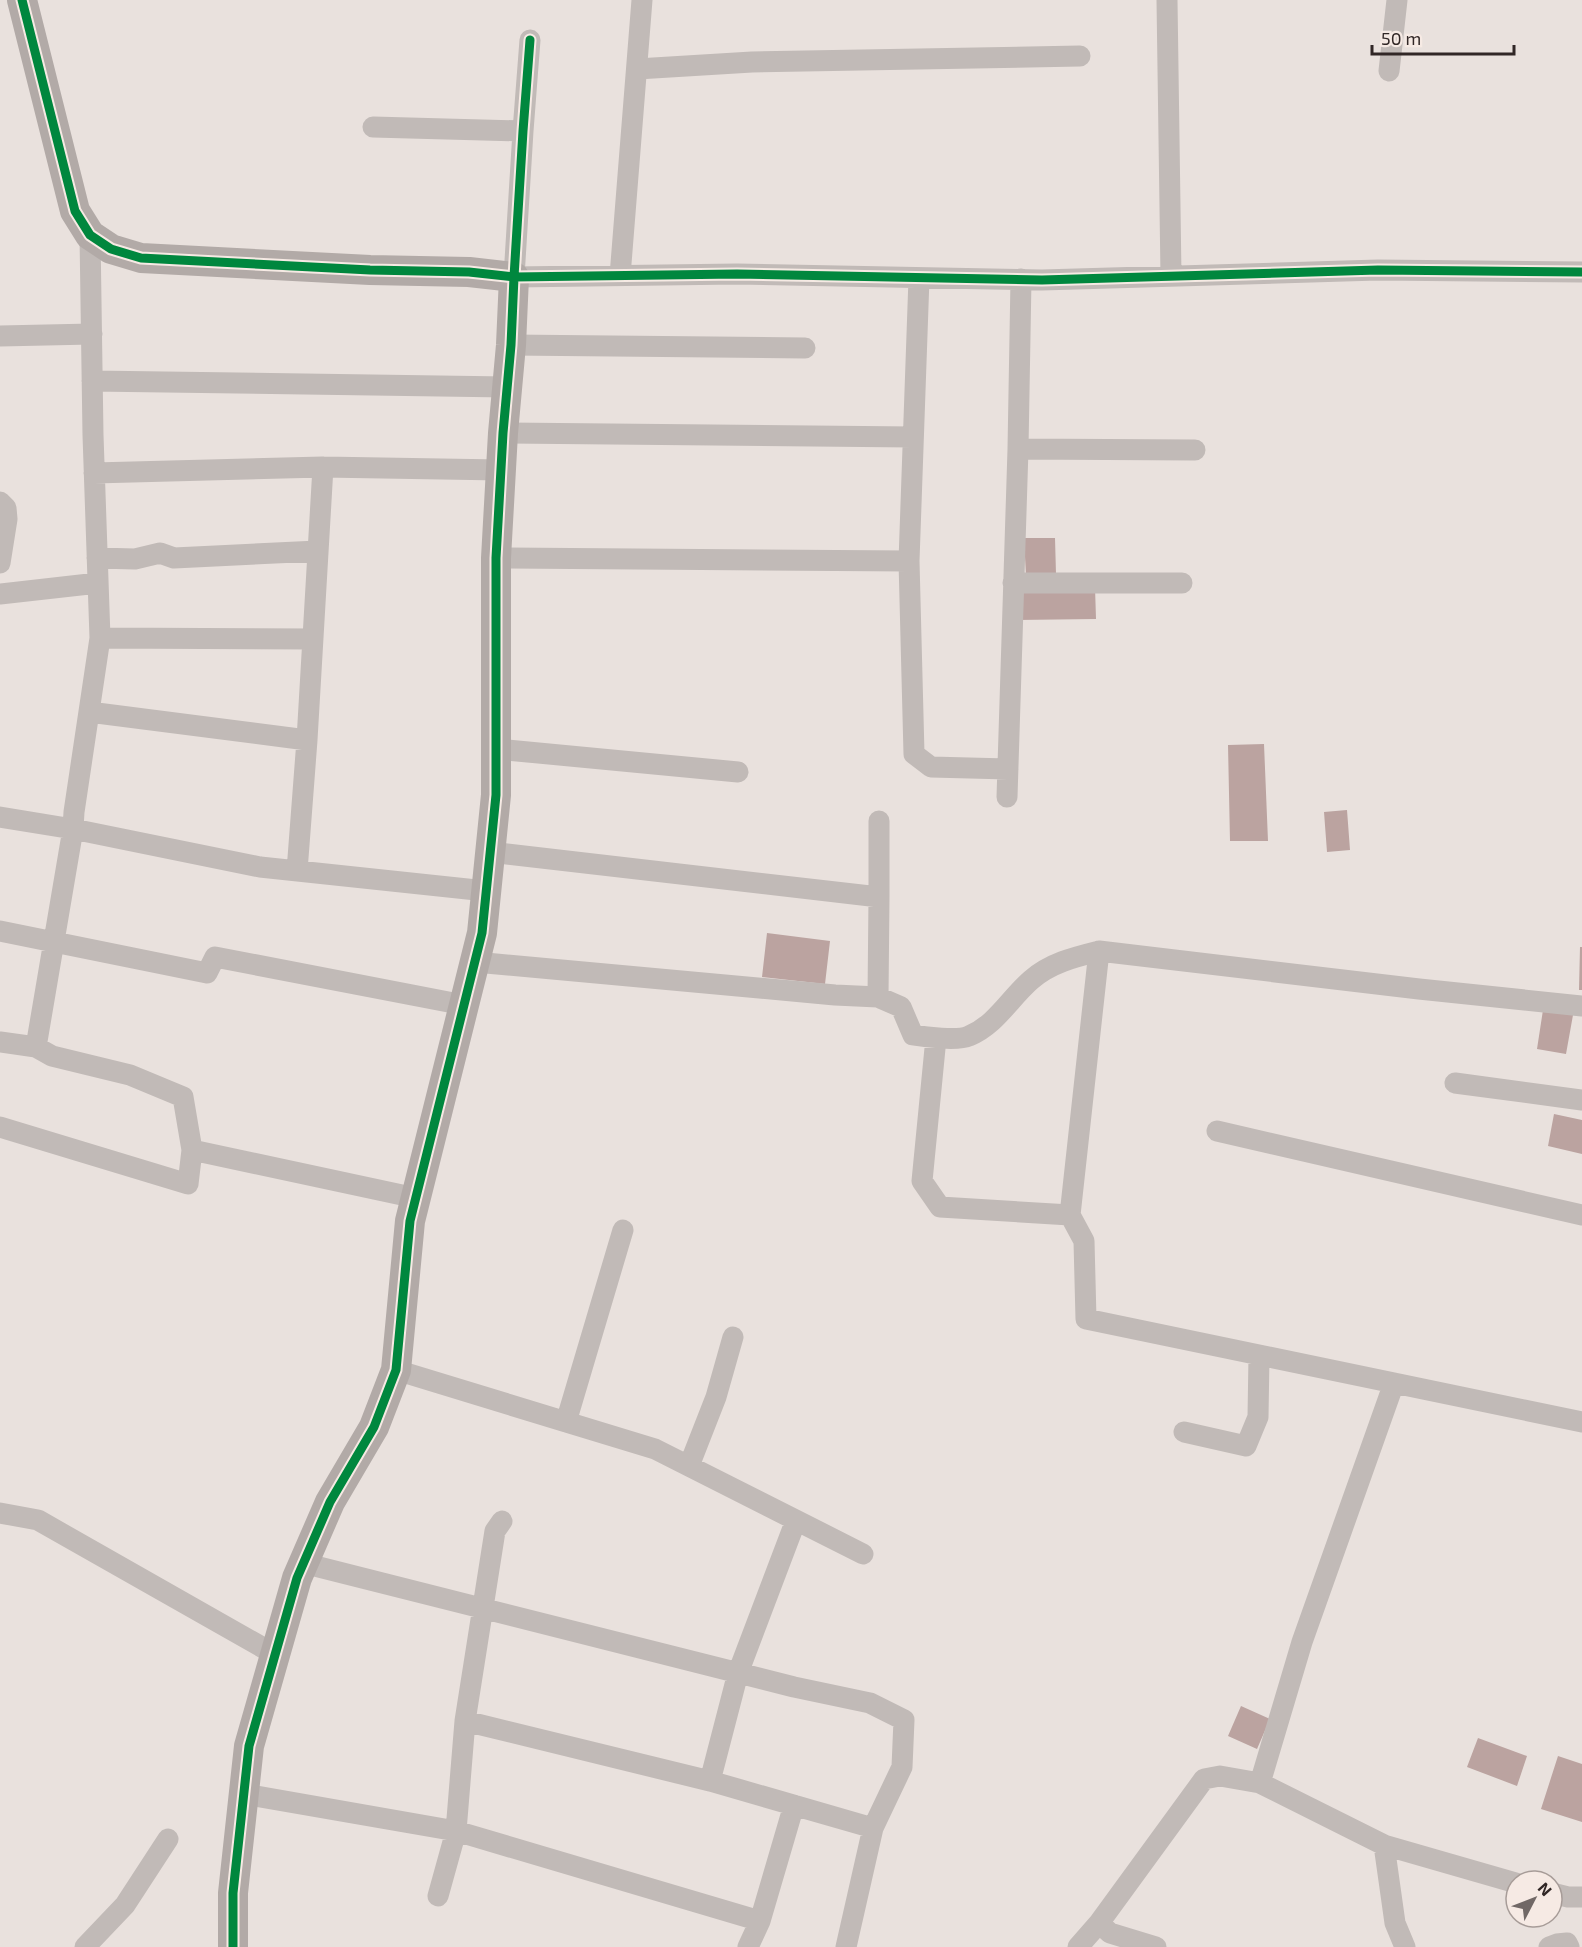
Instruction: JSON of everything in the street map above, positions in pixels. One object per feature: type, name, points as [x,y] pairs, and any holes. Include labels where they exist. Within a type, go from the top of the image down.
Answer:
[{"type":"street","points":[[22,0],[75,211],[90,235],[111,249],[141,258],[370,270],[469,272],[514,277],[737,274],[1021,279],[1378,270],[1582,272]]},
{"type":"street","points":[[620,276],[642,0]]},
{"type":"street","points":[[1167,0],[1172,276]]},
{"type":"street","points":[[1389,71],[1397,0]]},
{"type":"street","points":[[233,1947],[233,1893],[249,1746],[297,1578],[330,1502],[374,1427],[396,1370],[410,1221],[482,933],[496,795],[496,558],[530,40]]},
{"type":"street","points":[[637,69],[753,62],[1080,56]]},
{"type":"street","points":[[373,126],[523,131]]},
{"type":"street","points":[[36,1047],[73,829],[100,638],[94,473],[90,235]]},
{"type":"street","points":[[919,278],[909,561],[914,754],[931,767],[1008,769]]},
{"type":"street","points":[[1007,797],[1021,279]]},
{"type":"street","points":[[0,336],[92,333]]},
{"type":"street","points":[[511,345],[805,348]]},
{"type":"street","points":[[92,381],[507,387]]},
{"type":"street","points":[[503,433],[913,438]]},
{"type":"street","points":[[1018,449],[1195,450]]},
{"type":"street","points":[[94,473],[323,467],[501,470]]},
{"type":"street","points":[[297,871],[323,467]]},
{"type":"street","points":[[0,502],[6,508],[7,519],[0,562]]},
{"type":"street","points":[[98,558],[135,559],[159,553],[174,558],[318,551]]},
{"type":"street","points":[[496,558],[909,561]]},
{"type":"street","points":[[0,594],[98,583]]},
{"type":"street","points":[[1013,583],[1182,583]]},
{"type":"street","points":[[100,638],[313,639]]},
{"type":"street","points":[[89,712],[307,740]]},
{"type":"street","points":[[496,749],[738,772]]},
{"type":"street","points":[[0,817],[73,829],[260,867],[486,891]]},
{"type":"street","points":[[878,997],[879,821]]},
{"type":"street","points":[[490,852],[879,897]]},
{"type":"street","points":[[0,931],[207,973],[215,957],[464,1005]]},
{"type":"street","points":[[475,962],[878,997],[901,1007],[913,1035],[936,1038],[968,1037],[998,1016],[1031,979],[1065,959],[1099,951],[1582,1006]]},
{"type":"street","points":[[1099,951],[1070,1215],[1084,1241],[1086,1319],[1582,1422]]},
{"type":"street","points":[[936,1038],[922,1181],[940,1207],[1070,1215]]},
{"type":"street","points":[[0,1042],[36,1047],[52,1056],[130,1075],[183,1097],[192,1150],[188,1184],[0,1127]]},
{"type":"street","points":[[1455,1083],[1582,1100]]},
{"type":"street","points":[[1217,1131],[1582,1215]]},
{"type":"street","points":[[192,1150],[416,1198]]},
{"type":"street","points":[[566,1422],[623,1230]]},
{"type":"street","points":[[688,1466],[716,1397],[733,1337]]},
{"type":"street","points":[[1184,1432],[1246,1446],[1258,1417],[1259,1356]]},
{"type":"street","points":[[396,1370],[655,1449],[863,1554]]},
{"type":"street","points":[[1260,1783],[1302,1642],[1394,1383]]},
{"type":"street","points":[[0,1514],[38,1520],[274,1654]]},
{"type":"street","points":[[710,1781],[738,1673],[796,1520]]},
{"type":"street","points":[[438,1896],[456,1831],[465,1721],[481,1608],[495,1531],[502,1521]]},
{"type":"street","points":[[303,1563],[794,1687],[870,1703],[904,1720],[902,1767],[873,1828],[846,1947]]},
{"type":"street","points":[[465,1721],[710,1781],[873,1828]]},
{"type":"street","points":[[1078,1947],[1204,1779],[1220,1776],[1260,1783],[1383,1845],[1504,1880]]},
{"type":"street","points":[[244,1794],[456,1831],[760,1922]]},
{"type":"street","points":[[748,1947],[760,1922],[794,1805]]},
{"type":"street","points":[[85,1947],[125,1905],[168,1839]]},
{"type":"street","points":[[1383,1845],[1395,1923],[1405,1947]]},
{"type":"street","points":[[1564,1896],[1582,1897]]},
{"type":"street","points":[[1098,1923],[1110,1933],[1156,1947]]},
{"type":"street","points":[[1549,1947],[1567,1943],[1569,1947]]},
{"type":"building","points":[[1024,538],[1055,538],[1056,574],[1026,575]]},
{"type":"building","points":[[1095,587],[1096,619],[1017,620],[1017,588]]},
{"type":"building","points":[[1264,744],[1268,841],[1230,841],[1228,745]]},
{"type":"building","points":[[1347,810],[1350,850],[1327,852],[1324,812]]},
{"type":"building","points":[[767,933],[830,941],[825,984],[762,977]]},
{"type":"building","points":[[1580,947],[1582,947],[1582,990],[1579,990]]},
{"type":"building","points":[[1543,1010],[1573,1015],[1566,1054],[1537,1049]]},
{"type":"building","points":[[1554,1114],[1582,1120],[1582,1154],[1548,1146]]},
{"type":"building","points":[[1241,1706],[1270,1719],[1257,1749],[1228,1736]]},
{"type":"building","points":[[1478,1738],[1527,1756],[1517,1786],[1467,1767]]},
{"type":"building","points":[[1558,1756],[1582,1764],[1582,1822],[1541,1809]]},
{"type":"cycle path","points":[[22,0],[75,211],[90,235],[111,249],[141,258],[370,270],[469,272],[514,277],[496,558],[496,795],[482,933],[410,1221],[396,1370],[374,1427],[330,1502],[297,1578],[249,1746],[233,1893],[233,1947]]},
{"type":"cycle path","points":[[530,40],[514,277],[737,274],[1042,280],[1378,270],[1582,272]]}]
